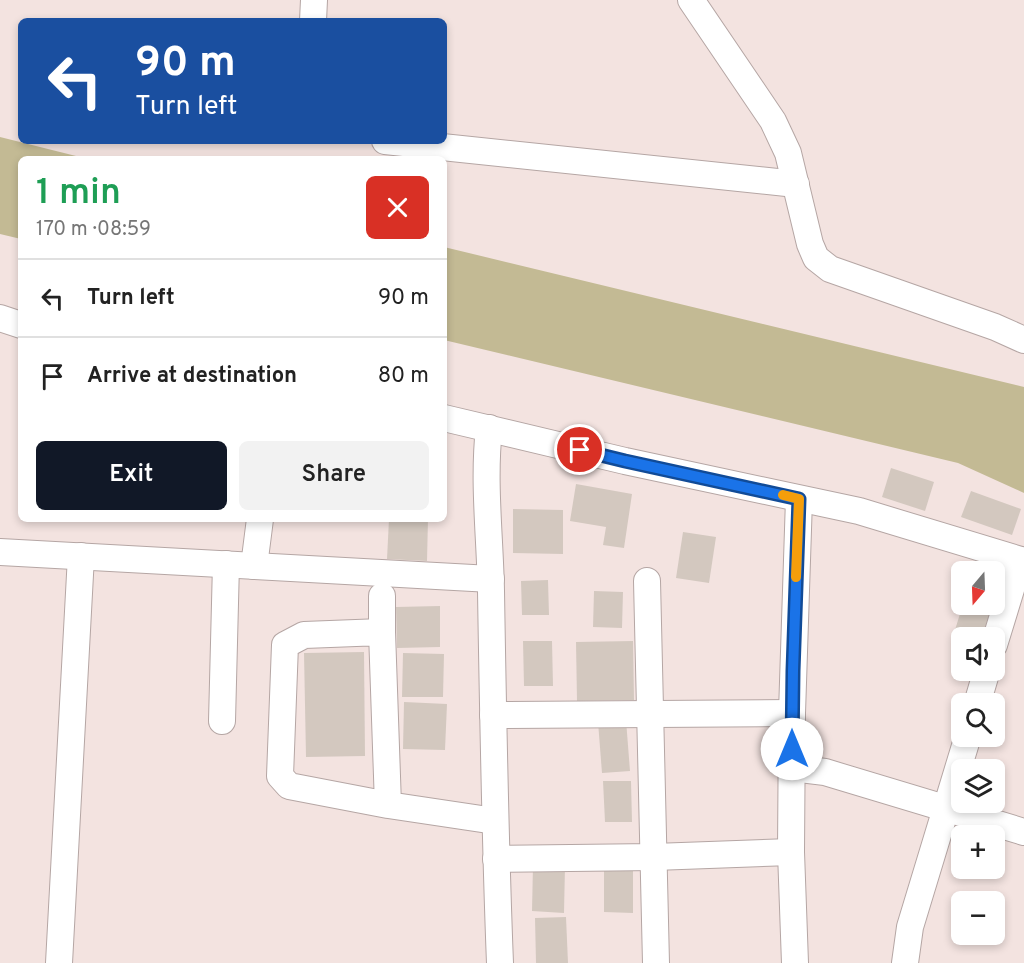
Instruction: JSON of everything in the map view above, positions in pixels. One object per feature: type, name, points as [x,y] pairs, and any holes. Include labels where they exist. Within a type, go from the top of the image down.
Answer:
[{"type":"street","points":[[313,18],[314,0]]},
{"type":"street","points":[[691,0],[773,121],[788,153],[810,244],[816,258],[830,269],[995,327],[1024,340]]},
{"type":"street","points":[[414,144],[796,184]]},
{"type":"street","points":[[0,318],[18,324]]},
{"type":"street","points":[[447,419],[625,461],[859,511],[1022,560],[1000,627]]},
{"type":"street","points":[[489,428],[486,477],[491,579],[492,715],[500,963]]},
{"type":"street","points":[[795,963],[791,852],[792,713],[799,499]]},
{"type":"street","points":[[255,566],[260,522]]},
{"type":"street","points":[[0,552],[491,579]]},
{"type":"street","points":[[59,963],[81,556]]},
{"type":"street","points":[[222,721],[226,564]]},
{"type":"street","points":[[647,581],[656,963]]},
{"type":"street","points":[[382,596],[388,805]]},
{"type":"street","points":[[382,632],[304,635],[285,645],[280,776],[289,786],[388,805],[495,821]]},
{"type":"street","points":[[492,715],[792,713]]},
{"type":"street","points":[[905,963],[910,927],[965,747]]},
{"type":"street","points":[[792,768],[825,772],[1024,832]]},
{"type":"street","points":[[496,860],[791,852]]},
{"type":"shaded area","points":[[0,137],[18,142],[18,144],[28,144],[76,156],[18,156],[18,238],[0,234]]},
{"type":"shaded area","points":[[447,248],[1024,387],[1024,493],[958,463],[447,341]]},
{"type":"building","points":[[891,468],[934,482],[925,511],[882,497]]},
{"type":"building","points":[[576,484],[632,494],[624,548],[603,545],[606,527],[570,521]]},
{"type":"building","points":[[971,491],[1021,509],[1012,535],[961,517]]},
{"type":"building","points":[[513,509],[563,510],[563,554],[513,553]]},
{"type":"building","points":[[389,522],[428,522],[427,561],[387,559]]},
{"type":"building","points":[[683,532],[716,537],[709,583],[676,578]]},
{"type":"building","points":[[1005,570],[1011,572],[1005,585]]},
{"type":"building","points":[[548,580],[549,615],[522,615],[521,581]]},
{"type":"building","points":[[594,591],[623,592],[622,628],[593,627]]},
{"type":"building","points":[[440,606],[440,647],[397,648],[396,607]]},
{"type":"building","points":[[960,615],[994,615],[993,627],[956,627]]},
{"type":"building","points":[[523,641],[552,641],[553,686],[524,686]]},
{"type":"building","points":[[633,641],[634,700],[577,701],[576,642]]},
{"type":"building","points":[[364,652],[365,756],[306,757],[304,653]]},
{"type":"building","points":[[403,653],[444,654],[443,697],[402,697]]},
{"type":"building","points":[[404,702],[447,704],[445,750],[403,749]]},
{"type":"building","points":[[626,720],[630,771],[602,773],[598,722]]},
{"type":"building","points":[[603,781],[631,781],[632,822],[605,822]]},
{"type":"building","points":[[604,864],[633,864],[633,913],[604,912]]},
{"type":"building","points":[[533,865],[565,866],[564,913],[532,911]]},
{"type":"building","points":[[566,917],[568,963],[536,963],[535,918]]},
{"type":"slow traffic","points":[[783,495],[799,499],[796,577]]},
{"type":"route","points":[[580,450],[799,499],[792,749]]}]
